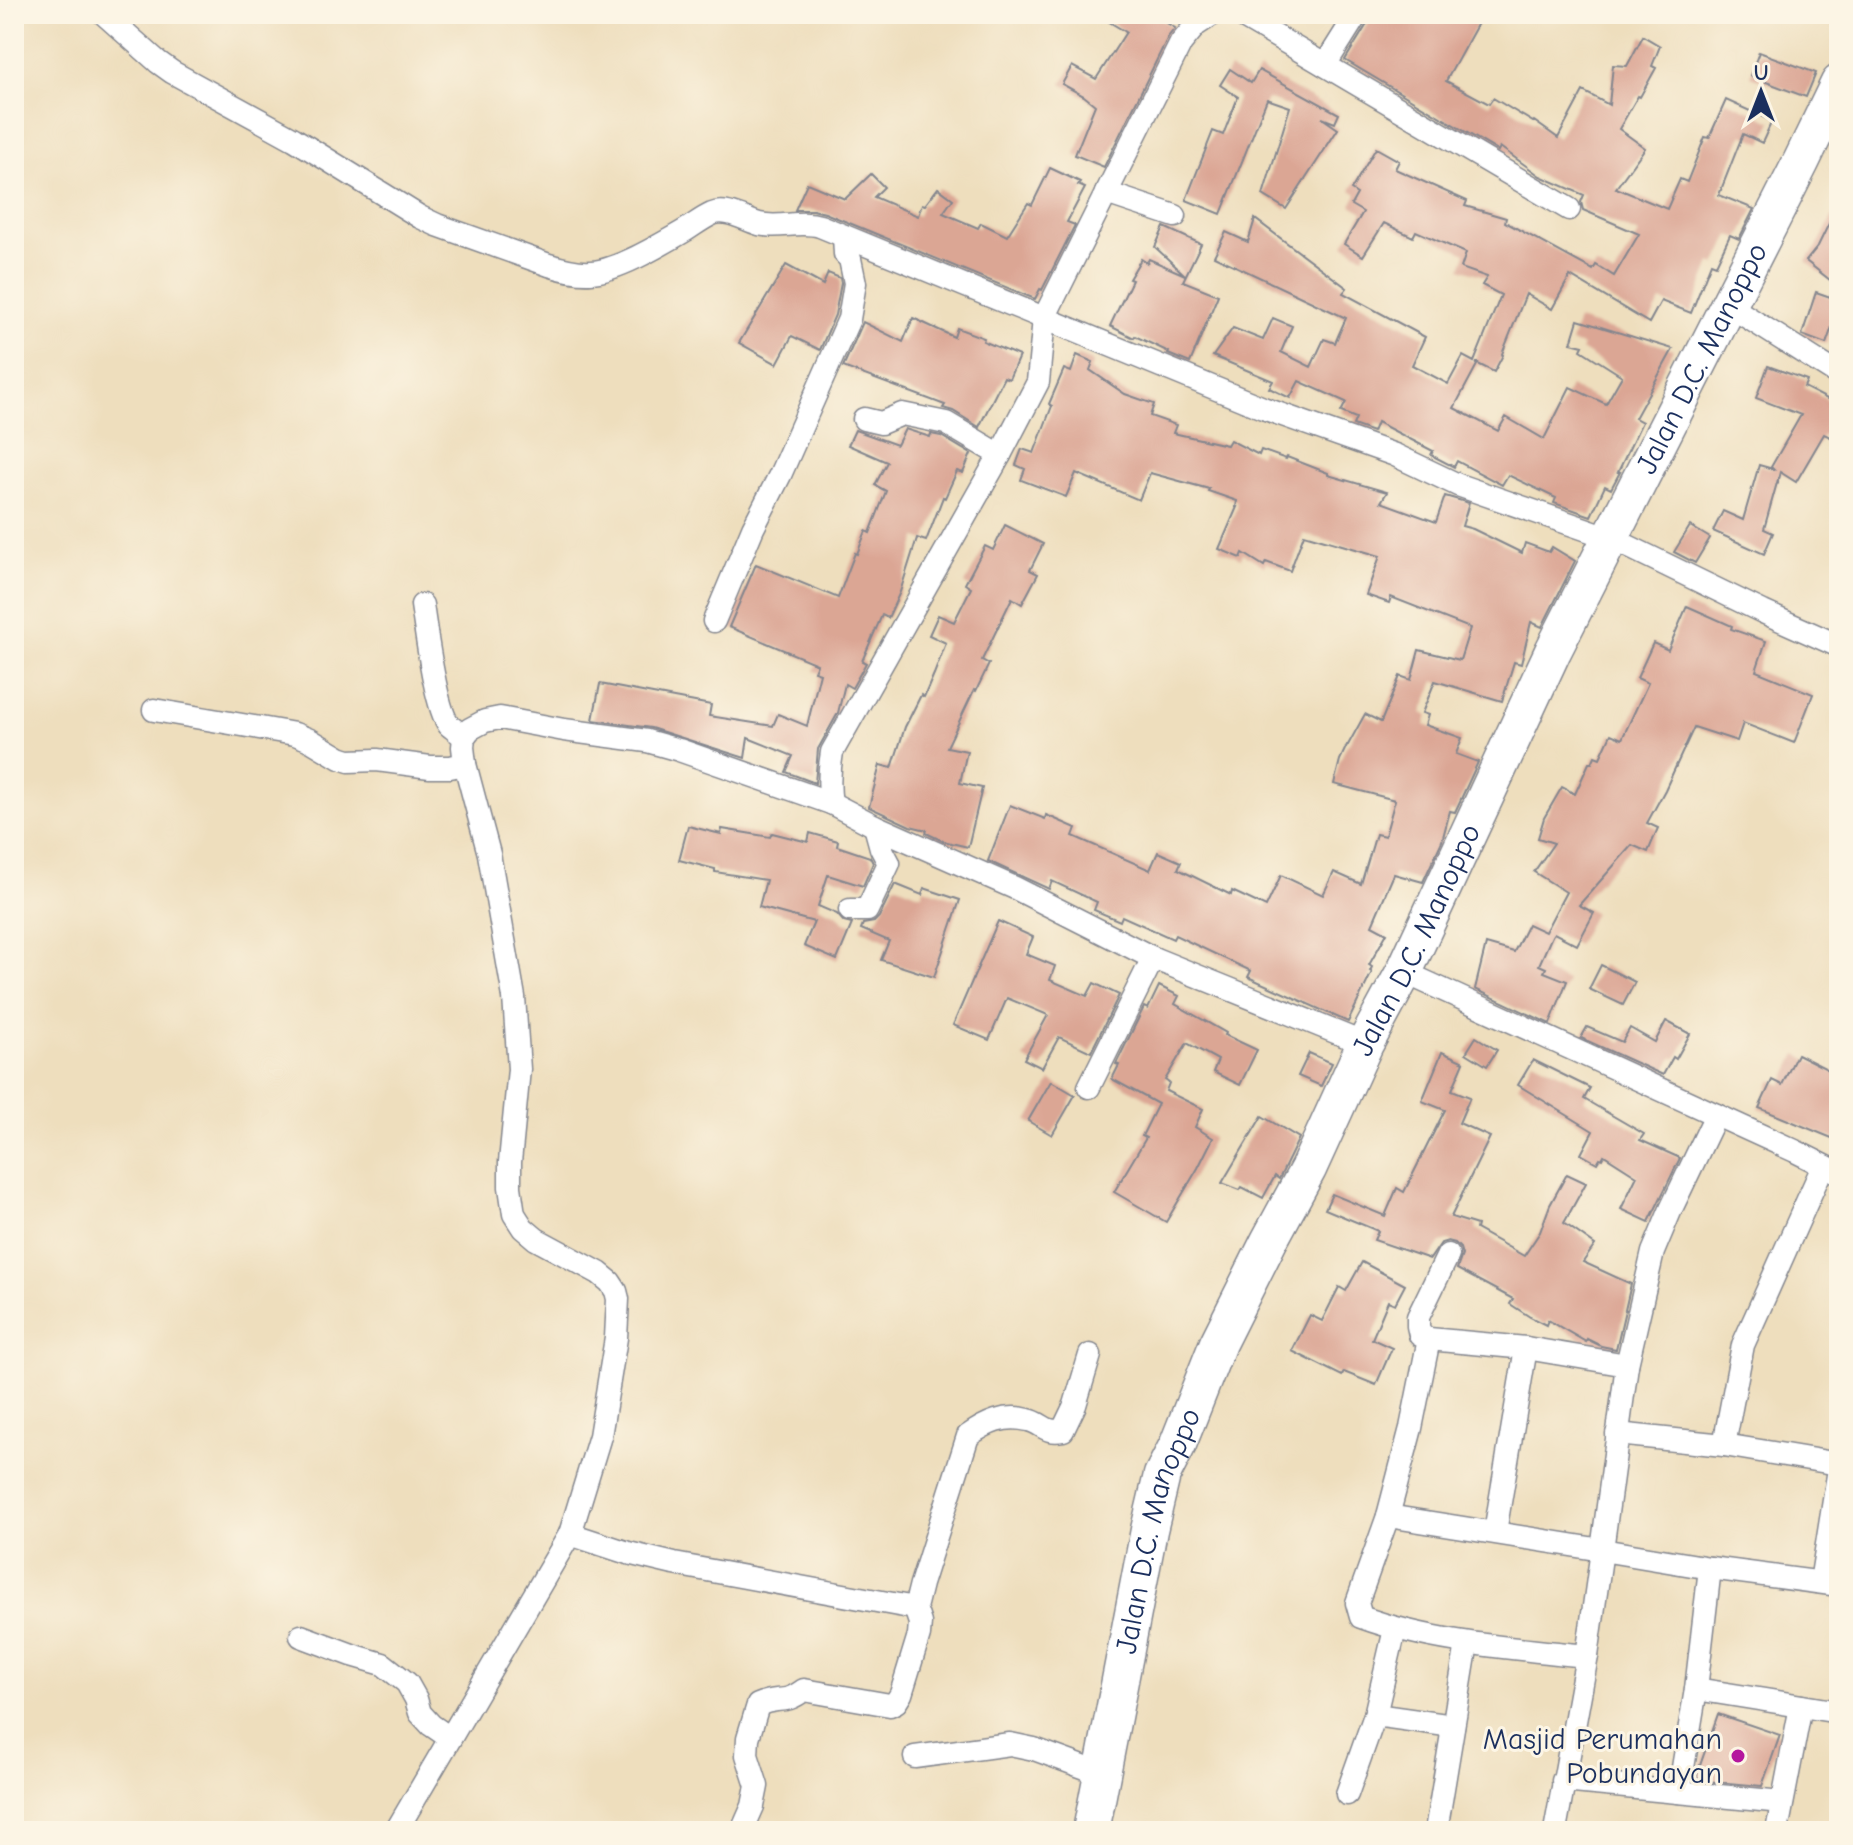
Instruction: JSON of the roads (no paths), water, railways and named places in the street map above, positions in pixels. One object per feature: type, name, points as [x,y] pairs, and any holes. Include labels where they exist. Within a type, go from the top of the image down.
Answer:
[{"type":"highway","name":"Jalan D.C. Manoppo","points":[[1091,1831],[1162,1475],[1178,1444],[1218,1343],[1308,1169],[1365,1044],[1404,972],[1553,651],[1728,305],[1835,104]]},
{"type":"street","points":[[104,14],[172,72],[294,139],[437,225],[567,271],[580,272],[605,270],[665,242],[713,213],[727,213],[771,226],[811,224],[1263,408],[1395,455],[1458,485],[1611,538],[1839,646]]},
{"type":"street","points":[[831,803],[829,769],[832,752],[1038,382],[1044,318],[1181,43],[1196,25],[1213,14]]},
{"type":"street","points":[[1238,14],[1569,209]]},
{"type":"street","points":[[1325,65],[1357,14]]},
{"type":"street","points":[[1106,193],[1175,216]]},
{"type":"street","points":[[714,621],[849,319],[855,283],[850,259],[845,254],[844,236]]},
{"type":"street","points":[[1728,305],[1839,375]]},
{"type":"street","points":[[864,419],[881,423],[902,414],[946,423],[1000,455]]},
{"type":"street","points":[[422,605],[442,710],[449,725],[464,737]]},
{"type":"street","points":[[154,710],[295,734],[349,761],[377,760],[430,767],[465,764]]},
{"type":"street","points":[[396,1831],[570,1534],[600,1436],[614,1350],[618,1299],[610,1282],[599,1273],[536,1239],[523,1228],[514,1214],[510,1162],[519,1069],[514,997],[489,854],[465,764],[464,737],[470,729],[500,718],[647,741],[831,803],[875,826],[1015,888],[1153,958],[1365,1044]]},
{"type":"street","points":[[850,910],[867,910],[889,863],[875,826]]},
{"type":"street","points":[[1089,1087],[1153,958]]},
{"type":"street","points":[[1404,972],[1831,1169],[1753,1319],[1743,1345],[1724,1445]]},
{"type":"street","points":[[1555,1831],[1587,1656],[1627,1365],[1653,1252],[1716,1115]]},
{"type":"street","points":[[1448,1255],[1418,1317],[1420,1335],[1429,1339],[1526,1348],[1627,1365]]},
{"type":"street","points":[[1429,1339],[1411,1428],[1388,1516],[1357,1607],[1361,1617],[1395,1629],[1467,1643],[1587,1656]]},
{"type":"street","points":[[1495,1532],[1526,1348]]},
{"type":"street","points":[[742,1831],[753,1806],[757,1786],[747,1755],[748,1738],[758,1705],[771,1699],[787,1699],[804,1690],[890,1705],[896,1702],[919,1635],[920,1623],[915,1608],[921,1584],[968,1436],[993,1421],[1007,1418],[1028,1420],[1049,1431],[1063,1430],[1075,1405],[1090,1355]]},
{"type":"street","points":[[1388,1516],[1710,1568],[1830,1583],[1839,1466],[1724,1445],[1617,1434]]},
{"type":"street","points":[[570,1534],[674,1564],[915,1608]]},
{"type":"street","points":[[1679,1792],[1696,1689],[1710,1568]]},
{"type":"street","points":[[1347,1794],[1375,1715],[1395,1629]]},
{"type":"street","points":[[301,1636],[383,1664],[407,1683],[420,1713],[450,1738]]},
{"type":"street","points":[[1436,1831],[1467,1643]]},
{"type":"street","points":[[1696,1689],[1839,1712]]},
{"type":"street","points":[[1777,1831],[1801,1706]]},
{"type":"street","points":[[1375,1715],[1453,1726]]},
{"type":"street","points":[[915,1757],[1010,1744],[1034,1749],[1102,1774]]},
{"type":"street","points":[[1563,1781],[1782,1802]]},
{"type":"place","name":"Masjid Perumahan Pobundayan","points":[[1738,1756]]}]
